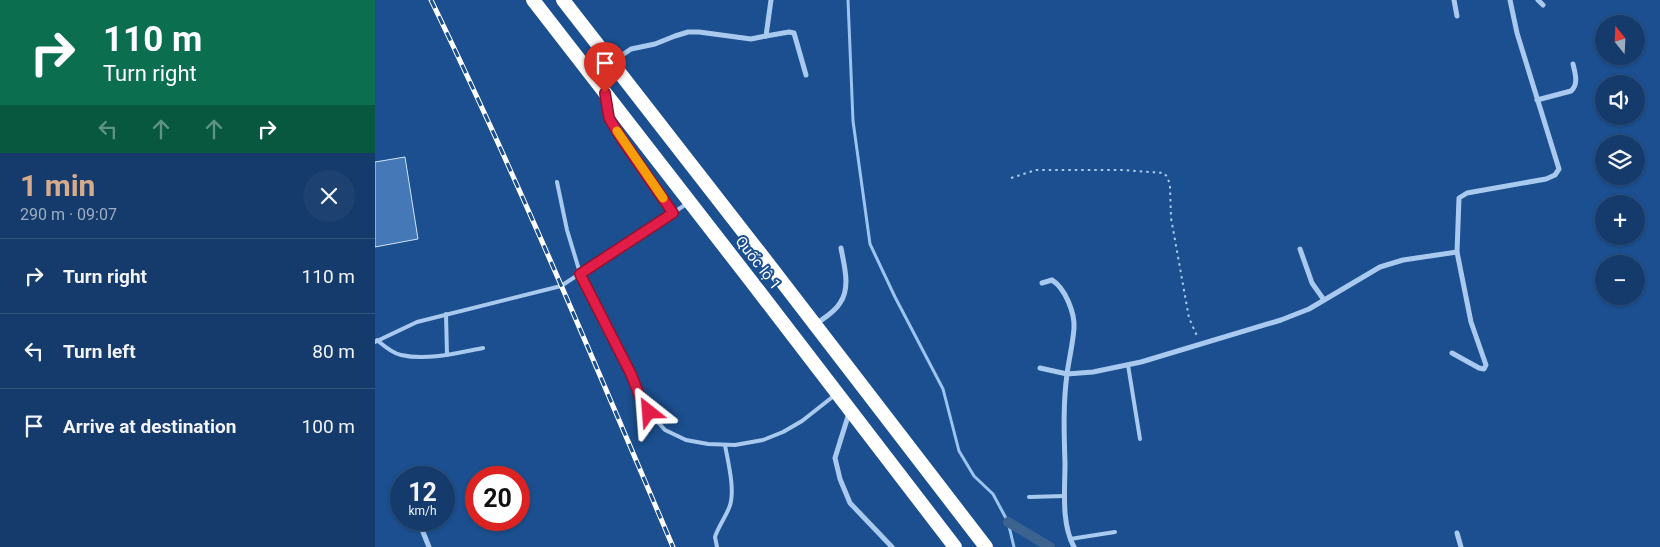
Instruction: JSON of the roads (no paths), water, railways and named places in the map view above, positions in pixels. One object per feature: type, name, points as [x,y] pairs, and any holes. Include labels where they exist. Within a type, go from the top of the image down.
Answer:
[{"type":"highway","name":"Quốc lộ 1","points":[[533,0],[751,280],[955,547]]},
{"type":"highway","name":"Quốc lộ 1","points":[[563,0],[986,547]]},
{"type":"highway","points":[[751,280],[770,266]]},
{"type":"street","points":[[766,36],[771,0]]},
{"type":"street","points":[[1454,0],[1457,16]]},
{"type":"street","points":[[1452,353],[1479,368],[1483,369],[1487,366],[1471,322],[1457,252],[1459,198],[1462,195],[1546,178],[1558,173],[1558,164],[1517,33],[1510,0]]},
{"type":"street","points":[[1538,0],[1543,5]]},
{"type":"street","points":[[612,62],[631,49],[655,44],[688,32],[751,39],[789,32],[794,33],[806,75]]},
{"type":"street","points":[[1537,100],[1574,89],[1576,80],[1573,64]]},
{"type":"street","points":[[815,324],[839,305],[843,298],[845,271],[841,248]]},
{"type":"street","points":[[1300,249],[1312,283],[1324,300]]},
{"type":"street","points":[[1040,368],[1067,374],[1093,372],[1128,365],[1183,350],[1281,320],[1309,309],[1387,264],[1457,252]]},
{"type":"street","points":[[1042,283],[1054,281],[1065,293],[1074,325],[1064,405],[1067,526],[1074,547]]},
{"type":"street","points":[[850,410],[835,458],[838,474],[850,504],[892,547]]},
{"type":"street","points":[[423,531],[429,547]]},
{"type":"street","points":[[1457,533],[1461,547]]},
{"type":"lane","points":[[605,93],[609,118],[673,213]]},
{"type":"lane","points":[[557,182],[567,230],[580,274],[631,374],[640,397],[649,412],[665,430],[686,440],[708,444],[735,445],[763,440],[783,432],[802,421],[837,393]]},
{"type":"lane","points":[[376,341],[417,322],[561,286],[690,202]]},
{"type":"lane","points":[[445,314],[447,355]]},
{"type":"lane","points":[[376,341],[400,355],[421,357],[447,355],[483,348]]},
{"type":"lane","points":[[1128,365],[1140,439]]},
{"type":"lane","points":[[717,547],[715,537],[731,501],[731,482],[725,445]]},
{"type":"lane","points":[[1029,497],[1065,496]]},
{"type":"lane","points":[[1070,539],[1115,532]]},
{"type":"waterway","points":[[848,0],[853,121],[870,244],[895,297],[943,389],[959,451],[974,476],[993,494],[1008,522],[1014,547]]},
{"type":"waterway","points":[[1008,522],[1050,547]]},
{"type":"railway","points":[[431,0],[495,135],[673,547]]}]
